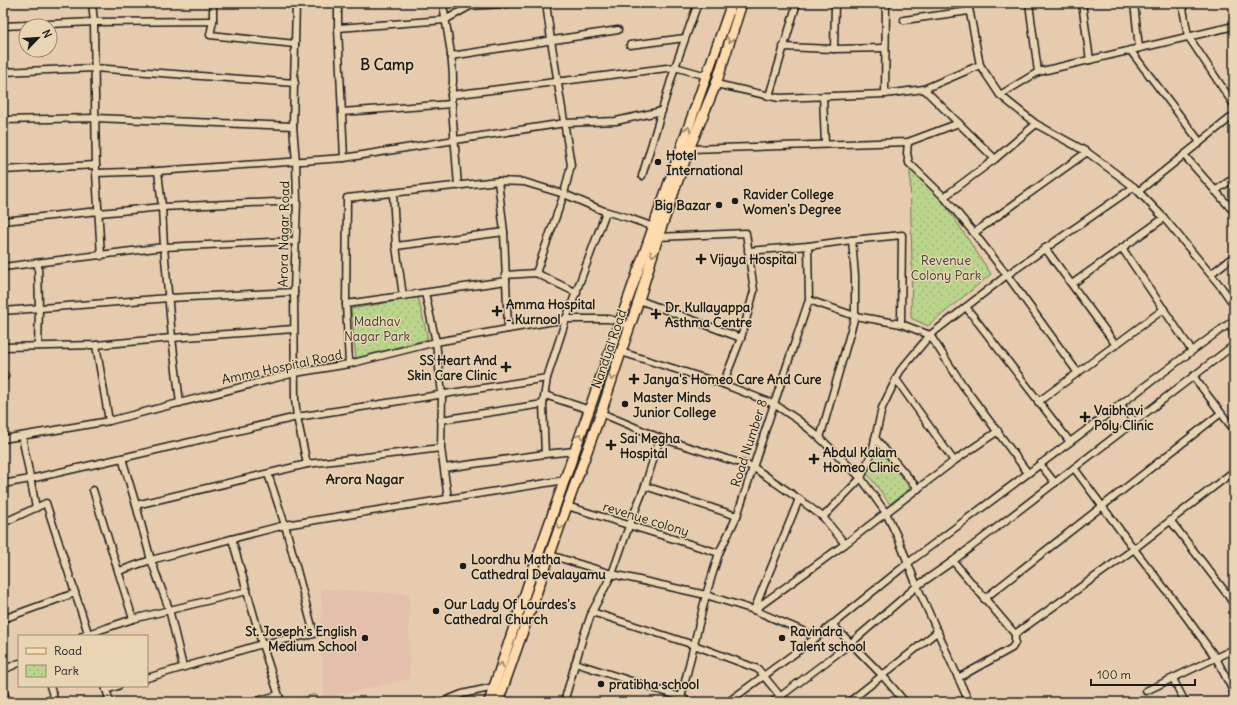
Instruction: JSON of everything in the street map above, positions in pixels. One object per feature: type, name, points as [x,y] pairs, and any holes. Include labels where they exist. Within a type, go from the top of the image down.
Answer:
[{"type":"main road","name":"Nandyal Road","points":[[489,702],[534,567],[732,3]]},
{"type":"main road","name":"Nandyal Road","points":[[498,702],[567,506],[602,413],[621,352],[640,300],[658,237],[689,149],[716,84],[742,3]]},
{"type":"street","points":[[92,3],[94,22],[96,173],[101,256]]},
{"type":"street","points":[[213,3],[213,22],[210,35],[295,44]]},
{"type":"street","name":"Arora Nagar Road","points":[[296,3],[293,126],[297,201],[294,292],[295,399],[297,417],[307,464]]},
{"type":"street","points":[[338,3],[344,158]]},
{"type":"street","points":[[443,3],[451,56],[453,81],[451,95],[458,186]]},
{"type":"street","points":[[338,28],[445,20],[470,5],[520,3]]},
{"type":"street","points":[[536,273],[564,194],[571,166],[546,3]]},
{"type":"street","points":[[642,176],[675,67],[698,3]]},
{"type":"street","points":[[769,96],[796,3]]},
{"type":"street","points":[[834,49],[835,3]]},
{"type":"street","points":[[885,94],[886,3]]},
{"type":"street","points":[[968,3],[980,65],[1000,95],[1036,124],[1087,152],[1136,189],[1164,218],[1211,274],[1234,305]]},
{"type":"street","points":[[1029,3],[1038,72]]},
{"type":"street","points":[[1082,3],[1090,60]]},
{"type":"street","points":[[1134,3],[1139,48]]},
{"type":"street","points":[[1182,3],[1188,36],[1234,105]]},
{"type":"street","points":[[904,20],[969,11]]},
{"type":"street","points":[[3,26],[94,22],[213,22]]},
{"type":"street","points":[[1000,95],[1038,72],[1234,26]]},
{"type":"street","points":[[451,56],[618,30]]},
{"type":"street","points":[[630,45],[686,38]]},
{"type":"street","points":[[783,47],[834,49],[885,48]]},
{"type":"street","points":[[1130,50],[1200,142]]},
{"type":"street","points":[[716,84],[778,98],[885,94],[924,89],[980,65]]},
{"type":"street","points":[[451,95],[675,67],[707,76]]},
{"type":"street","points":[[3,72],[94,68],[295,83]]},
{"type":"street","points":[[924,89],[995,159]]},
{"type":"street","points":[[824,96],[825,144]]},
{"type":"street","points":[[342,112],[452,104]]},
{"type":"street","points":[[96,173],[158,171],[344,158],[565,123],[616,121],[662,111]]},
{"type":"street","points":[[823,517],[861,478],[872,452],[882,408],[900,371],[930,335],[1007,275],[1045,248],[1136,189],[1184,155],[1234,115]]},
{"type":"street","points":[[3,120],[95,118],[293,126]]},
{"type":"street","points":[[689,149],[908,142],[959,123]]},
{"type":"street","points":[[944,196],[995,159],[1036,124]]},
{"type":"street","points":[[908,142],[907,153],[909,163],[944,196],[974,233],[1007,275],[1078,373]]},
{"type":"street","points":[[974,233],[1087,152]]},
{"type":"street","points":[[1184,155],[1234,212]]},
{"type":"street","points":[[3,170],[96,165]]},
{"type":"street","points":[[158,171],[172,338],[180,403]]},
{"type":"street","points":[[1215,191],[1234,178]]},
{"type":"street","points":[[349,364],[346,304],[347,198],[498,182],[524,182],[564,194],[606,212],[630,218],[654,227]]},
{"type":"street","points":[[498,182],[504,232],[508,329]]},
{"type":"street","points":[[393,193],[396,246],[404,296]]},
{"type":"street","points":[[3,220],[162,207],[297,201]]},
{"type":"street","points":[[545,454],[543,404],[547,378],[566,319],[606,212]]},
{"type":"street","points":[[1072,284],[1164,218]]},
{"type":"street","points":[[396,246],[504,232]]},
{"type":"street","points":[[658,237],[746,233],[754,291],[741,338],[723,384]]},
{"type":"street","points":[[748,251],[808,246],[902,235],[901,324]]},
{"type":"street","points":[[820,438],[855,316],[855,276],[852,240]]},
{"type":"street","points":[[3,267],[164,247],[295,241]]},
{"type":"street","name":"Road Number 8","points":[[680,700],[706,596],[719,553],[737,516],[809,300],[808,246]]},
{"type":"street","points":[[1045,248],[1116,345]]},
{"type":"street","points":[[1122,248],[1192,351]]},
{"type":"street","points":[[1211,274],[1234,256]]},
{"type":"street","points":[[38,263],[38,346]]},
{"type":"street","points":[[346,304],[426,293],[536,273],[577,293]]},
{"type":"street","points":[[3,311],[169,298],[294,292]]},
{"type":"street","points":[[426,293],[436,342],[442,394],[442,448],[448,499]]},
{"type":"street","points":[[640,300],[741,338]]},
{"type":"street","points":[[809,300],[855,316],[901,324],[930,335],[962,384],[1028,473]]},
{"type":"street","points":[[966,307],[1070,442]]},
{"type":"street","points":[[1038,402],[1164,309]]},
{"type":"street","points":[[566,319],[609,319],[621,322],[630,327]]},
{"type":"street","name":"Amma Hospital Road","points":[[3,439],[109,421],[295,373],[349,364],[436,342],[566,319]]},
{"type":"street","points":[[728,702],[817,637],[908,563],[1234,320]]},
{"type":"street","points":[[773,702],[850,644],[917,586],[953,561],[1234,345],[1233,332],[1228,324]]},
{"type":"street","points":[[3,346],[96,345],[294,329]]},
{"type":"street","points":[[96,345],[109,421]]},
{"type":"street","points":[[621,352],[723,384],[774,404],[798,420],[820,438],[861,478],[886,513],[969,702]]},
{"type":"street","points":[[1193,376],[1234,430]]},
{"type":"street","points":[[3,484],[297,417],[547,378]]},
{"type":"street","points":[[896,379],[954,461]]},
{"type":"street","points":[[545,395],[590,410]]},
{"type":"street","points":[[441,420],[543,404]]},
{"type":"street","points":[[1120,404],[1134,422]]},
{"type":"street","points":[[602,413],[660,438],[753,467],[823,517],[845,544]]},
{"type":"street","points":[[984,599],[1221,413]]},
{"type":"street","points":[[754,610],[845,544],[954,461],[998,431]]},
{"type":"street","points":[[22,436],[36,508]]},
{"type":"street","points":[[564,702],[592,612],[612,574],[645,486],[660,438]]},
{"type":"street","points":[[875,438],[918,489]]},
{"type":"street","points":[[136,505],[307,464],[442,448]]},
{"type":"street","points":[[444,468],[575,451]]},
{"type":"street","points":[[122,458],[151,560],[168,609],[183,667]]},
{"type":"street","points":[[1040,464],[1055,483]]},
{"type":"street","points":[[1074,468],[1216,658],[1234,693]]},
{"type":"street","points":[[1015,634],[1134,549],[1234,471]]},
{"type":"street","points":[[148,678],[262,644],[314,634],[285,525],[268,474]]},
{"type":"street","points":[[118,571],[151,560],[285,525],[565,480]]},
{"type":"street","points":[[645,486],[737,516]]},
{"type":"street","points":[[93,490],[133,619]]},
{"type":"street","points":[[754,610],[799,499]]},
{"type":"street","points":[[3,523],[46,503],[75,593],[86,635],[168,609],[247,591]]},
{"type":"street","name":"revenue colony","points":[[567,506],[719,553]]},
{"type":"street","points":[[1170,520],[1234,604]]},
{"type":"street","points":[[232,539],[262,644],[281,702]]},
{"type":"street","points":[[550,555],[612,574],[706,596],[754,610],[817,637]]},
{"type":"street","points":[[953,561],[1015,634],[1015,643],[1012,648],[958,678]]},
{"type":"street","points":[[1227,594],[1234,590]]},
{"type":"street","points":[[3,619],[75,593]]},
{"type":"street","points":[[592,612],[694,645],[758,669],[785,702]]},
{"type":"street","points":[[832,624],[882,675],[905,702]]},
{"type":"street","points":[[849,702],[938,631]]},
{"type":"street","points":[[1146,691],[1234,649]]},
{"type":"street","points":[[3,670],[18,663]]},
{"type":"street","points":[[575,663],[688,702]]},
{"type":"street","points":[[1173,679],[1185,702]]},
{"type":"street","points":[[50,687],[55,702]]},
{"type":"street","points":[[442,702],[462,694],[494,687]]},
{"type":"street","points":[[105,688],[110,702]]},
{"type":"street","points":[[3,690],[7,702]]},
{"type":"street","points":[[253,702],[278,695]]},
{"type":"shaded area","name":"St. Joseph's English Medium School","points":[[321,589],[409,594],[409,679],[324,698]]},
{"type":"green space","name":"Revenue Colony Park","points":[[910,169],[942,200],[991,274],[928,326],[911,318],[912,266]]},
{"type":"green space","name":"Madhav Nagar Park","points":[[418,297],[428,339],[356,358],[351,309]]},
{"type":"green space","points":[[877,446],[910,488],[890,504],[867,473]]},
{"type":"green space","points":[[315,694],[320,702],[289,702]]},
{"type":"place","name":"Hotel International","points":[[658,162]]},
{"type":"place","name":"Ravider College Women's Degree","points":[[735,201]]},
{"type":"place","name":"Big Bazar","points":[[719,205]]},
{"type":"place","name":"Vijaya Hospital","points":[[701,259]]},
{"type":"place","name":"Amma Hospital - Kurnool","points":[[497,311]]},
{"type":"place","name":"Dr. Kullayappa Asthma Centre","points":[[656,314]]},
{"type":"place","name":"SS Heart And Skin Care Clinic","points":[[506,367]]},
{"type":"place","name":"Janya's Homeo Care And Cure","points":[[634,379]]},
{"type":"place","name":"Master Minds Junior College","points":[[625,404]]},
{"type":"place","name":"Vaibhavi Poly Clinic","points":[[1085,417]]},
{"type":"place","name":"Sai Megha Hospital","points":[[611,445]]},
{"type":"place","name":"Abdul Kalam Homeo Clinic","points":[[814,459]]},
{"type":"place","name":"Loordhu Matha Cathedral Devalayamu","points":[[463,566]]},
{"type":"place","name":"Our Lady Of Lourdes's Cathedral Church","points":[[436,611]]},
{"type":"place","name":"St. Joseph's English Medium School","points":[[365,638]]},
{"type":"place","name":"Ravindra Talent school","points":[[782,638]]},
{"type":"place","name":"pratibha school","points":[[601,684]]},
{"type":"district","name":"B Camp","points":[[387,64]]},
{"type":"district","name":"Arora Nagar","points":[[365,479]]}]
